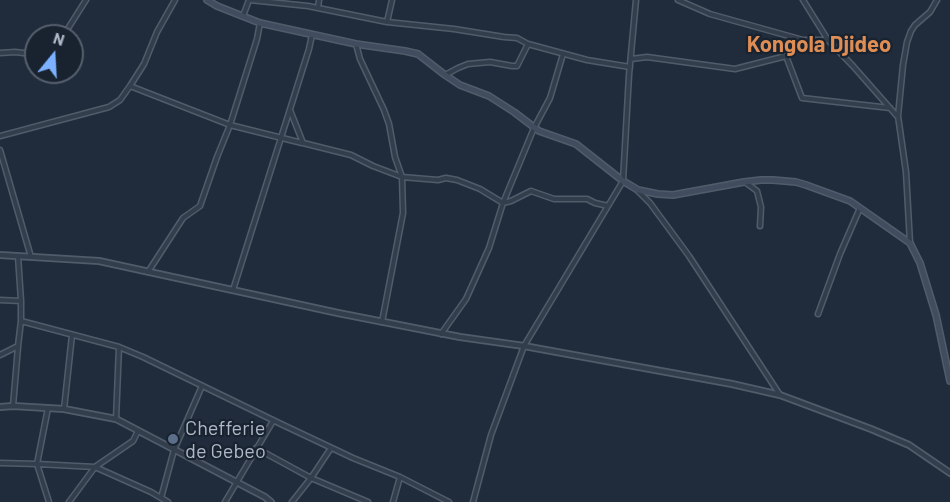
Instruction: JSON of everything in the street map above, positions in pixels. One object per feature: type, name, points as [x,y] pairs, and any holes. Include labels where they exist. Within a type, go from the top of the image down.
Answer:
[{"type":"main road","points":[[207,0],[260,23],[356,44],[418,54],[460,85],[489,96],[514,111],[534,128],[547,135],[576,144],[638,190],[673,195],[761,180],[796,182],[850,201],[910,243],[920,263],[936,315],[950,381]]},
{"type":"street","points":[[71,24],[86,0]]},
{"type":"street","points":[[0,136],[109,107],[120,100],[144,64],[157,32],[175,0]]},
{"type":"street","points":[[243,17],[250,0],[286,3],[387,22],[517,38],[528,44],[563,54],[630,67]]},
{"type":"street","points":[[318,8],[319,0]]},
{"type":"street","points":[[387,22],[392,0]]},
{"type":"street","points":[[473,502],[491,435],[524,346],[623,181],[636,0]]},
{"type":"street","points":[[678,0],[710,14],[803,40],[828,40]]},
{"type":"street","points":[[802,0],[828,40],[898,116]]},
{"type":"street","points":[[910,243],[906,172],[898,116],[907,42],[915,25],[930,12],[937,0]]},
{"type":"street","points":[[148,272],[183,218],[200,206],[230,125],[260,23]]},
{"type":"street","points":[[233,291],[312,35]]},
{"type":"street","points":[[356,44],[360,59],[389,124],[395,157],[402,177],[403,213],[382,322]]},
{"type":"street","points":[[445,75],[468,64],[490,62],[517,66],[528,44]]},
{"type":"street","points":[[0,53],[24,53]]},
{"type":"street","points":[[441,334],[466,299],[489,248],[503,203],[534,128],[550,98],[563,54]]},
{"type":"street","points":[[631,59],[647,57],[735,69],[786,56],[802,98],[890,108]]},
{"type":"street","points":[[130,86],[230,125],[351,156],[402,177],[458,180],[503,203],[531,191],[554,198],[588,199],[608,206]]},
{"type":"street","points":[[290,110],[303,143]]},
{"type":"street","points":[[0,150],[31,257]]},
{"type":"street","points":[[744,182],[757,191],[760,226]]},
{"type":"street","points":[[638,190],[689,256],[780,395]]},
{"type":"street","points":[[818,314],[860,208]]},
{"type":"street","points":[[0,255],[99,261],[441,334],[524,346],[709,379],[780,395],[901,441],[950,472]]},
{"type":"street","points":[[13,406],[21,321],[18,256]]},
{"type":"street","points":[[0,300],[21,301]]},
{"type":"street","points":[[21,321],[119,347],[143,357],[273,421],[400,477],[449,502]]},
{"type":"street","points":[[64,409],[72,335]]},
{"type":"street","points":[[0,355],[18,346]]},
{"type":"street","points":[[116,419],[119,347]]},
{"type":"street","points":[[161,498],[174,450],[202,386]]},
{"type":"street","points":[[0,407],[64,409],[116,419],[271,502]]},
{"type":"street","points":[[48,408],[37,464],[49,502]]},
{"type":"street","points":[[225,502],[273,421]]},
{"type":"street","points":[[69,502],[94,467],[133,441],[138,431]]},
{"type":"street","points":[[256,448],[311,477],[368,502]]},
{"type":"street","points":[[292,502],[331,448]]},
{"type":"street","points":[[0,463],[94,467],[168,502]]},
{"type":"street","points":[[393,502],[400,477]]},
{"type":"street","points":[[353,502],[357,498]]},
{"type":"place","name":"Chefferie de Gebeo","points":[[173,439]]},
{"type":"district","name":"Kongola Djideo","points":[[819,45]]}]
